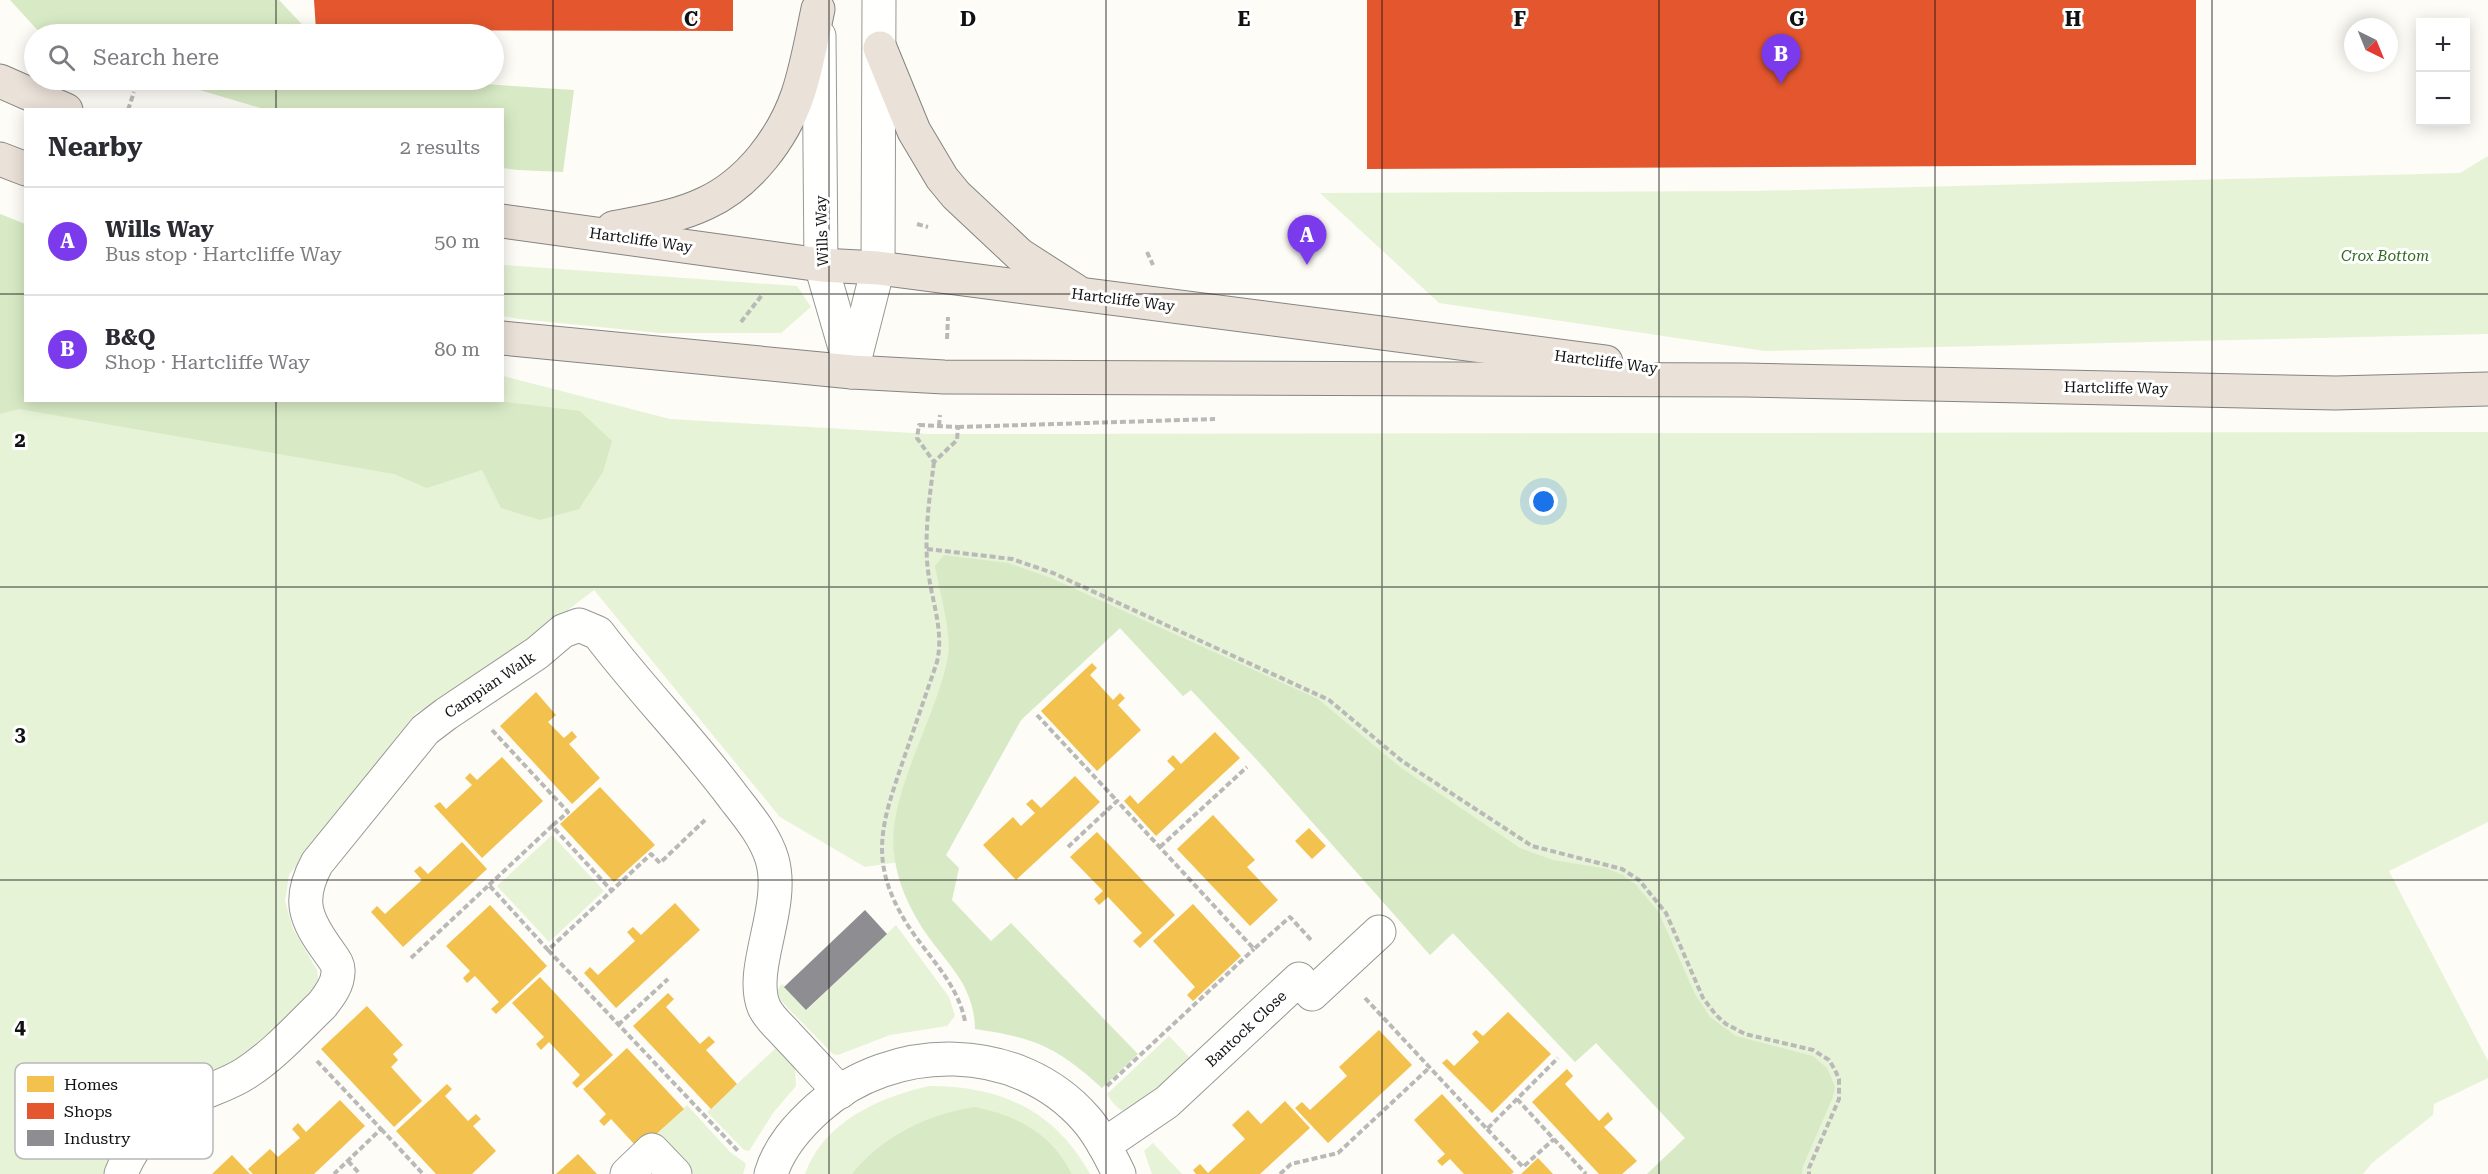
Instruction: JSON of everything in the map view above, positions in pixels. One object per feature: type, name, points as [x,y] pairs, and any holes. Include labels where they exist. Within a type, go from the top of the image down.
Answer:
[{"type":"highway","points":[[588,232],[664,218],[706,203],[736,184],[773,147],[798,94],[818,4]]},
{"type":"highway","points":[[880,48],[914,131],[942,178],[956,195],[1020,255],[1083,295]]},
{"type":"highway","points":[[0,81],[61,108]]},
{"type":"highway","points":[[0,159],[24,168]]},
{"type":"highway","name":"Hartcliffe Way","points":[[504,221],[822,265],[878,268],[1745,380]]},
{"type":"highway","name":"Hartcliffe Way","points":[[504,338],[852,372],[966,378],[1745,380],[2336,393],[2488,389]]},
{"type":"street","points":[[852,372],[878,268],[879,0]]},
{"type":"street","name":"Wills Way","points":[[818,4],[822,265],[852,372]]},
{"type":"street","name":"Campian Walk","points":[[213,1088],[247,1072],[322,1005],[336,983],[338,965],[310,923],[305,906],[308,878],[317,863],[425,730],[537,653],[564,631],[579,625],[598,633],[704,758],[758,830],[772,858],[775,877],[775,904],[761,975],[761,996],[764,1006],[775,1022],[840,1092]]},
{"type":"street","name":"Bantock Close","points":[[1104,1145],[1141,1122],[1167,1102],[1299,979],[1312,994],[1379,932]]},
{"type":"street","points":[[758,1165],[789,1138],[811,1114],[862,1077],[890,1067],[915,1062],[965,1058],[987,1062],[1026,1075],[1063,1098],[1086,1118],[1104,1145],[1119,1174]]},
{"type":"street","points":[[627,1174],[652,1150],[675,1174]]},
{"type":"street","name":"Campian Walk","points":[[121,1174],[127,1159]]},
{"type":"path","points":[[129,108],[134,92]]},
{"type":"path","points":[[934,462],[917,438],[919,425],[958,427],[957,440],[934,462],[927,515],[927,561],[941,642],[937,662],[884,816],[881,847],[887,880],[895,902],[915,936],[956,992],[965,1028]]},
{"type":"path","points":[[927,549],[1012,559],[1053,573],[1329,700],[1402,761],[1520,840],[1548,851],[1622,869],[1639,880],[1665,913],[1703,998],[1716,1015],[1726,1024],[1745,1034],[1813,1050],[1823,1055],[1835,1070],[1839,1079],[1839,1100],[1809,1168],[1809,1174]]},
{"type":"path","points":[[1037,715],[1161,848],[1247,767]]},
{"type":"path","points":[[411,958],[568,812],[492,730]]},
{"type":"path","points":[[548,950],[651,854],[660,863],[732,795]]},
{"type":"path","points":[[552,826],[612,891]]},
{"type":"path","points":[[489,885],[733,1147],[758,1165]]},
{"type":"path","points":[[1106,1087],[1254,949]]},
{"type":"path","points":[[618,1025],[668,979]]},
{"type":"path","points":[[313,1056],[423,1174]]},
{"type":"path","points":[[1280,1174],[1291,1164],[1338,1153],[1430,1067]]},
{"type":"path","points":[[1516,1100],[1586,1174]]},
{"type":"path","points":[[334,1174],[381,1129]]},
{"type":"path","points":[[1487,1129],[1523,1167],[1554,1139]]},
{"type":"path","points":[[348,1161],[360,1174]]},
{"type":"green space","points":[[10,0],[279,0],[302,24],[32,24]]},
{"type":"green space","points":[[504,85],[574,90],[563,172],[504,168],[504,108],[261,108],[200,90],[504,90]]},
{"type":"green space","name":"Crox Bottom","points":[[2488,156],[2488,334],[1765,351],[1439,303],[1320,193],[1755,191],[2460,173]]},
{"type":"green space","points":[[0,214],[24,224],[24,402],[504,402],[504,376],[670,419],[930,434],[2488,432],[2488,822],[2389,871],[2488,1061],[2488,1078],[2434,1104],[2433,1115],[2372,1163],[2363,1174],[1647,1174],[1685,1138],[1596,1043],[1575,1062],[1453,933],[1430,955],[1258,761],[1191,690],[1183,696],[1120,628],[1021,720],[946,855],[865,867],[780,817],[594,590],[486,673],[416,713],[289,875],[285,901],[293,929],[317,970],[319,986],[254,1053],[213,1080],[213,1063],[15,1063],[15,1159],[109,1159],[104,1174],[0,1174]]},
{"type":"green space","points":[[0,214],[24,224],[24,402],[504,402],[580,411],[612,441],[603,472],[579,509],[540,520],[501,508],[482,470],[427,488],[394,474],[19,409],[0,414]]},
{"type":"green space","points":[[504,265],[797,286],[811,307],[781,333],[659,333],[504,316]]},
{"type":"green space","points":[[944,555],[1008,563],[1051,578],[1318,699],[1400,767],[1520,848],[1553,860],[1608,869],[1623,875],[1636,885],[1658,911],[1695,994],[1710,1017],[1736,1036],[1813,1056],[1827,1068],[1835,1087],[1833,1097],[1803,1166],[1802,1174],[1647,1174],[1685,1138],[1596,1043],[1575,1062],[1453,933],[1430,955],[1258,761],[1191,690],[1183,696],[1120,628],[1021,720],[946,855],[959,868],[952,900],[991,941],[1011,923],[1138,1054],[1102,1088],[1071,1062],[1044,1046],[1014,1036],[975,1029],[973,1013],[964,985],[911,909],[900,882],[894,854],[894,831],[905,781],[934,704],[948,656],[947,624],[935,566]]},
{"type":"green space","points":[[552,835],[604,891],[549,942],[497,886]]},
{"type":"green space","points":[[896,925],[949,997],[955,1016],[947,1026],[890,1035],[838,1055],[833,1054],[781,1001],[778,990],[782,984],[807,1010]]},
{"type":"green space","points":[[1169,1036],[1191,1059],[1159,1090],[1139,1105],[1131,1110],[1124,1111],[1119,1108],[1107,1094]]},
{"type":"green space","points":[[778,1046],[795,1066],[796,1086],[773,1113],[749,1151],[744,1150],[707,1112]]},
{"type":"green space","points":[[930,1086],[980,1091],[1023,1106],[1060,1133],[1090,1174],[1072,1174],[1054,1147],[1029,1127],[881,1146],[852,1174],[805,1174],[825,1140],[856,1114],[892,1097]]},
{"type":"green space","points":[[687,1105],[730,1152],[746,1164],[743,1174],[694,1174],[657,1134]]},
{"type":"green space","points":[[975,1107],[1019,1121],[1032,1128],[1054,1148],[1072,1174],[852,1174],[877,1148],[907,1129],[940,1115]]},
{"type":"green space","points":[[1153,1143],[1182,1174],[1152,1174],[1144,1151]]},
{"type":"building: Homes","points":[[1092,663],[1097,668],[1090,675],[1113,700],[1120,693],[1125,698],[1118,705],[1141,730],[1097,771],[1041,711]]},
{"type":"building: Homes","points":[[536,692],[556,715],[548,722],[564,738],[572,731],[577,737],[569,744],[600,778],[572,804],[500,726]]},
{"type":"building: Homes","points":[[1215,732],[1240,758],[1156,836],[1124,801],[1130,795],[1138,804],[1175,769],[1167,761],[1173,755],[1181,764]]},
{"type":"building: Homes","points":[[502,757],[543,801],[482,858],[434,806],[440,802],[446,809],[472,785],[465,778],[470,773],[477,780]]},
{"type":"building: Homes","points":[[1075,776],[1100,802],[1016,880],[983,845],[1013,817],[1021,826],[1035,813],[1026,804],[1032,799],[1041,808]]},
{"type":"building: Homes","points":[[600,787],[655,845],[614,882],[560,824]]},
{"type":"building: Homes","points":[[1213,815],[1255,860],[1247,867],[1278,900],[1250,926],[1177,849]]},
{"type":"building: Homes","points":[[1309,828],[1326,846],[1312,859],[1295,841]]},
{"type":"building: Homes","points":[[1097,832],[1175,915],[1140,948],[1133,941],[1142,933],[1108,897],[1099,905],[1094,899],[1103,891],[1070,857]]},
{"type":"building: Homes","points":[[462,842],[487,869],[403,947],[371,912],[377,906],[385,914],[422,880],[414,871],[420,866],[428,874]]},
{"type":"building: Homes","points":[[675,903],[700,930],[616,1008],[584,973],[590,967],[598,975],[635,941],[627,932],[633,927],[641,935]]},
{"type":"building: Homes","points":[[1193,904],[1241,956],[1193,1001],[1187,995],[1195,987],[1153,941]]},
{"type":"building: Homes","points":[[490,905],[547,966],[496,1014],[491,1009],[499,1002],[475,976],[467,983],[463,978],[470,971],[446,946]]},
{"type":"building: Homes","points":[[540,977],[613,1055],[577,1088],[572,1083],[580,1075],[549,1042],[541,1050],[536,1044],[544,1037],[512,1003]]},
{"type":"building: Homes","points":[[668,993],[674,999],[666,1007],[700,1044],[709,1036],[715,1042],[706,1050],[737,1084],[711,1109],[633,1026]]},
{"type":"building: Homes","points":[[367,1006],[403,1045],[393,1054],[398,1060],[391,1067],[422,1101],[394,1127],[321,1049]]},
{"type":"building: Homes","points":[[1508,1012],[1551,1054],[1492,1113],[1442,1063],[1447,1059],[1454,1066],[1479,1042],[1472,1034],[1476,1030],[1483,1036]]},
{"type":"building: Homes","points":[[1379,1030],[1412,1065],[1328,1143],[1295,1108],[1302,1102],[1310,1110],[1347,1076],[1339,1067]]},
{"type":"building: Homes","points":[[627,1048],[684,1109],[632,1156],[635,1145],[611,1119],[604,1126],[599,1121],[606,1114],[583,1089]]},
{"type":"building: Homes","points":[[1567,1069],[1573,1076],[1565,1084],[1599,1121],[1608,1112],[1613,1119],[1604,1127],[1637,1161],[1622,1174],[1599,1174],[1532,1102]]},
{"type":"building: Homes","points":[[447,1084],[452,1089],[445,1096],[468,1121],[476,1114],[481,1119],[473,1126],[496,1151],[472,1174],[436,1174],[396,1131]]},
{"type":"building: Homes","points":[[1442,1094],[1514,1172],[1511,1174],[1464,1174],[1450,1159],[1442,1166],[1437,1161],[1445,1154],[1414,1120]]},
{"type":"building: Homes","points":[[340,1100],[365,1126],[314,1174],[253,1174],[248,1169],[270,1149],[278,1157],[300,1138],[292,1129],[298,1123],[306,1132]]},
{"type":"building: Homes","points":[[1285,1101],[1310,1128],[1260,1174],[1196,1174],[1193,1170],[1200,1164],[1208,1173],[1245,1139],[1232,1125],[1248,1110],[1261,1124]]},
{"type":"building: Homes","points":[[578,1154],[597,1174],[556,1174]]},
{"type":"building: Homes","points":[[232,1155],[250,1174],[212,1174]]},
{"type":"building: Homes","points":[[1538,1158],[1553,1174],[1521,1174]]},
{"type":"building: Shops","points":[[314,0],[733,0],[733,31],[504,30],[504,24],[316,24]]},
{"type":"building: Shops","points":[[1367,0],[2196,0],[2196,165],[1367,169]]},
{"type":"building: Industry","points":[[865,910],[887,934],[806,1010],[784,987]]},
{"type":"place","name":"B&Q","points":[[1781,84]]},
{"type":"place","name":"Wills Way","points":[[1307,265]]}]
